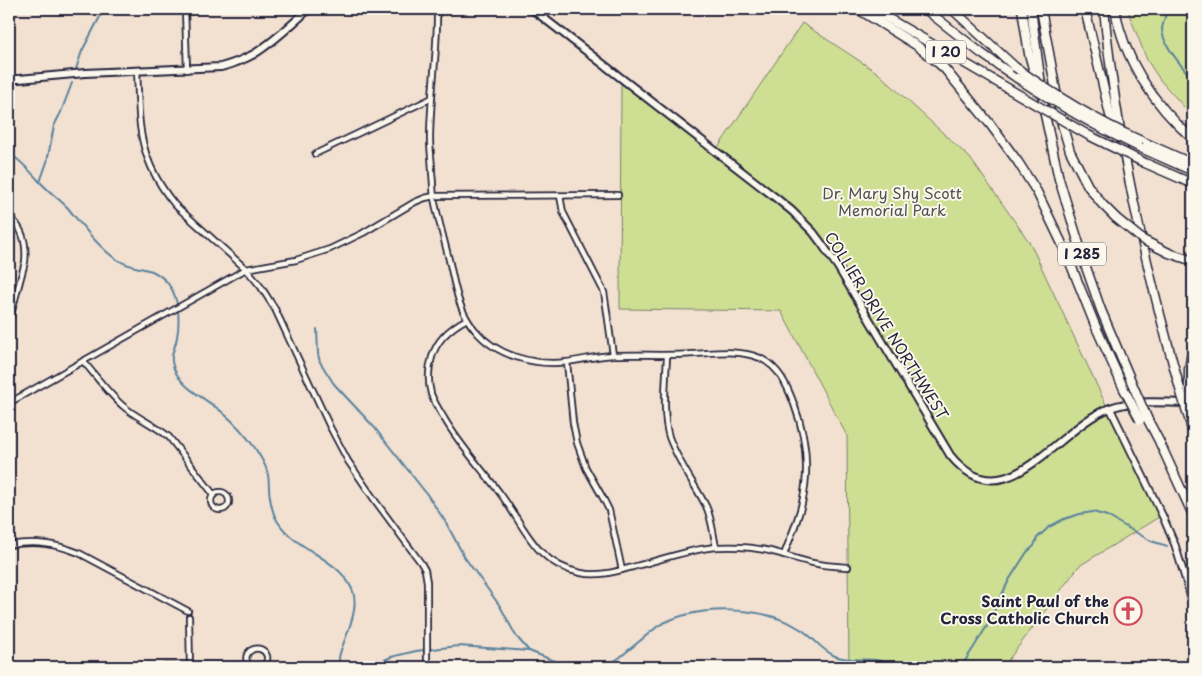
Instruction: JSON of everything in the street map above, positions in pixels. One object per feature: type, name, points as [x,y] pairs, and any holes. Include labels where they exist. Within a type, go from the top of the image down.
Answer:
[{"type":"highway","points":[[858,9],[916,45],[944,68],[1018,162],[1037,192],[1065,250],[1095,325],[1124,389],[1140,420],[1160,441]]},
{"type":"highway","name":"I 20","points":[[872,9],[1088,135],[1193,184]]},
{"type":"highway","name":"I 20","points":[[925,9],[981,53],[1043,95],[1086,120],[1141,148],[1193,171]]},
{"type":"highway","points":[[952,9],[1015,68],[1048,90],[1139,140],[1193,164]]},
{"type":"highway","points":[[1022,9],[1029,54],[1045,115]]},
{"type":"highway","name":"I 285","points":[[1031,9],[1045,115],[1059,179],[1076,237],[1101,310],[1148,420],[1160,441],[1193,515]]},
{"type":"highway","points":[[1041,9],[1062,124],[1070,151],[1088,186],[1116,218],[1143,240],[1169,253],[1193,261]]},
{"type":"highway","points":[[1085,9],[1110,116],[1120,135]]},
{"type":"highway","points":[[1104,9],[1120,135],[1134,209],[1146,264],[1191,427]]},
{"type":"highway","points":[[1115,9],[1126,48],[1144,83],[1166,113],[1193,138]]},
{"type":"highway","points":[[1191,427],[1192,405],[1189,390],[1189,370],[1193,346]]},
{"type":"main road","points":[[9,79],[136,70],[221,68],[239,62],[255,53],[309,9]]},
{"type":"main road","name":"COLLIER DRIVE NORTHWEST","points":[[532,9],[776,198],[813,232],[838,267],[950,454],[966,471],[992,480],[1019,473],[1085,421],[1110,408],[1138,403],[1193,404]]},
{"type":"street","points":[[184,9],[187,70]]},
{"type":"street","points":[[438,9],[430,140],[434,196],[458,299],[466,319],[474,330],[493,346],[517,357],[539,362],[567,362],[613,355],[667,356],[730,352],[742,353],[761,359],[776,370],[783,378],[789,390],[800,420],[806,444],[807,460],[802,504],[784,555]]},
{"type":"street","points":[[136,70],[142,137],[157,180],[175,205],[246,269],[261,287],[275,309],[330,427],[348,461],[421,563],[427,582],[427,667]]},
{"type":"street","points":[[315,154],[432,98]]},
{"type":"street","points":[[9,403],[246,269],[296,260],[330,249],[363,233],[425,198],[434,196],[618,195]]},
{"type":"street","points":[[560,196],[563,212],[604,292],[613,355]]},
{"type":"street","points":[[9,216],[18,225],[22,233],[26,253],[9,322]]},
{"type":"street","points":[[466,319],[454,326],[442,337],[434,350],[429,365],[429,380],[432,394],[449,427],[502,497],[532,543],[545,557],[562,568],[581,574],[601,574],[691,552],[733,546],[751,548],[818,564],[848,567]]},
{"type":"street","points":[[667,356],[666,408],[669,435],[681,464],[706,507],[716,547]]},
{"type":"street","points":[[83,361],[123,406],[169,437],[214,494]]},
{"type":"street","points":[[567,362],[573,423],[577,443],[586,468],[609,510],[622,570]]},
{"type":"street","points":[[1110,408],[1175,545],[1193,604]]},
{"type":"street","points":[[220,492],[228,497],[228,503],[225,508],[220,510],[213,507],[211,499],[214,494],[220,492]]},
{"type":"street","points":[[9,545],[27,542],[66,548],[148,588],[188,611]]},
{"type":"street","points":[[189,617],[190,667]]},
{"type":"street","points":[[9,667],[249,666],[247,655],[251,650],[258,648],[264,651],[267,657],[266,664],[263,667]]},
{"type":"green space","points":[[1127,9],[1193,9],[1193,117],[1160,80],[1147,60]]},
{"type":"green space","name":"Dr. Mary Shy Scott Memorial Park","points":[[802,23],[878,73],[970,158],[1030,243],[1107,407],[1145,479],[1159,517],[1079,566],[1003,667],[849,667],[847,436],[781,311],[620,309],[621,77],[717,149]]},
{"type":"waterway","points":[[76,69],[82,51],[104,9]]},
{"type":"waterway","points":[[1167,9],[1162,29],[1163,35],[1174,56],[1193,80]]},
{"type":"waterway","points":[[40,182],[47,162],[54,126],[72,83]]},
{"type":"waterway","points":[[9,153],[21,162],[67,207],[106,252],[120,262],[154,272],[169,285],[175,296],[178,310],[178,331],[172,354],[173,367],[176,373],[185,385],[231,420],[255,448],[267,471],[269,494],[274,514],[286,532],[336,568],[351,587],[355,601],[351,622],[339,660],[342,667]]},
{"type":"waterway","points":[[317,329],[320,362],[334,384],[374,427],[426,493],[445,521],[465,558],[500,606],[516,636],[529,651]]},
{"type":"waterway","points":[[961,667],[987,626],[1009,580],[1027,552],[1034,546],[1037,538],[1049,527],[1064,519],[1093,512],[1107,516],[1151,541],[1167,546]]},
{"type":"waterway","points":[[597,667],[611,663],[658,626],[674,619],[691,614],[730,610],[769,616],[786,622],[802,630],[826,651],[835,656],[880,661],[894,667]]},
{"type":"waterway","points":[[370,667],[391,657],[416,651],[458,646],[529,651],[568,666],[581,667]]},
{"type":"place","name":"Saint Paul of the Cross Catholic Church","points":[[1128,611]]}]
